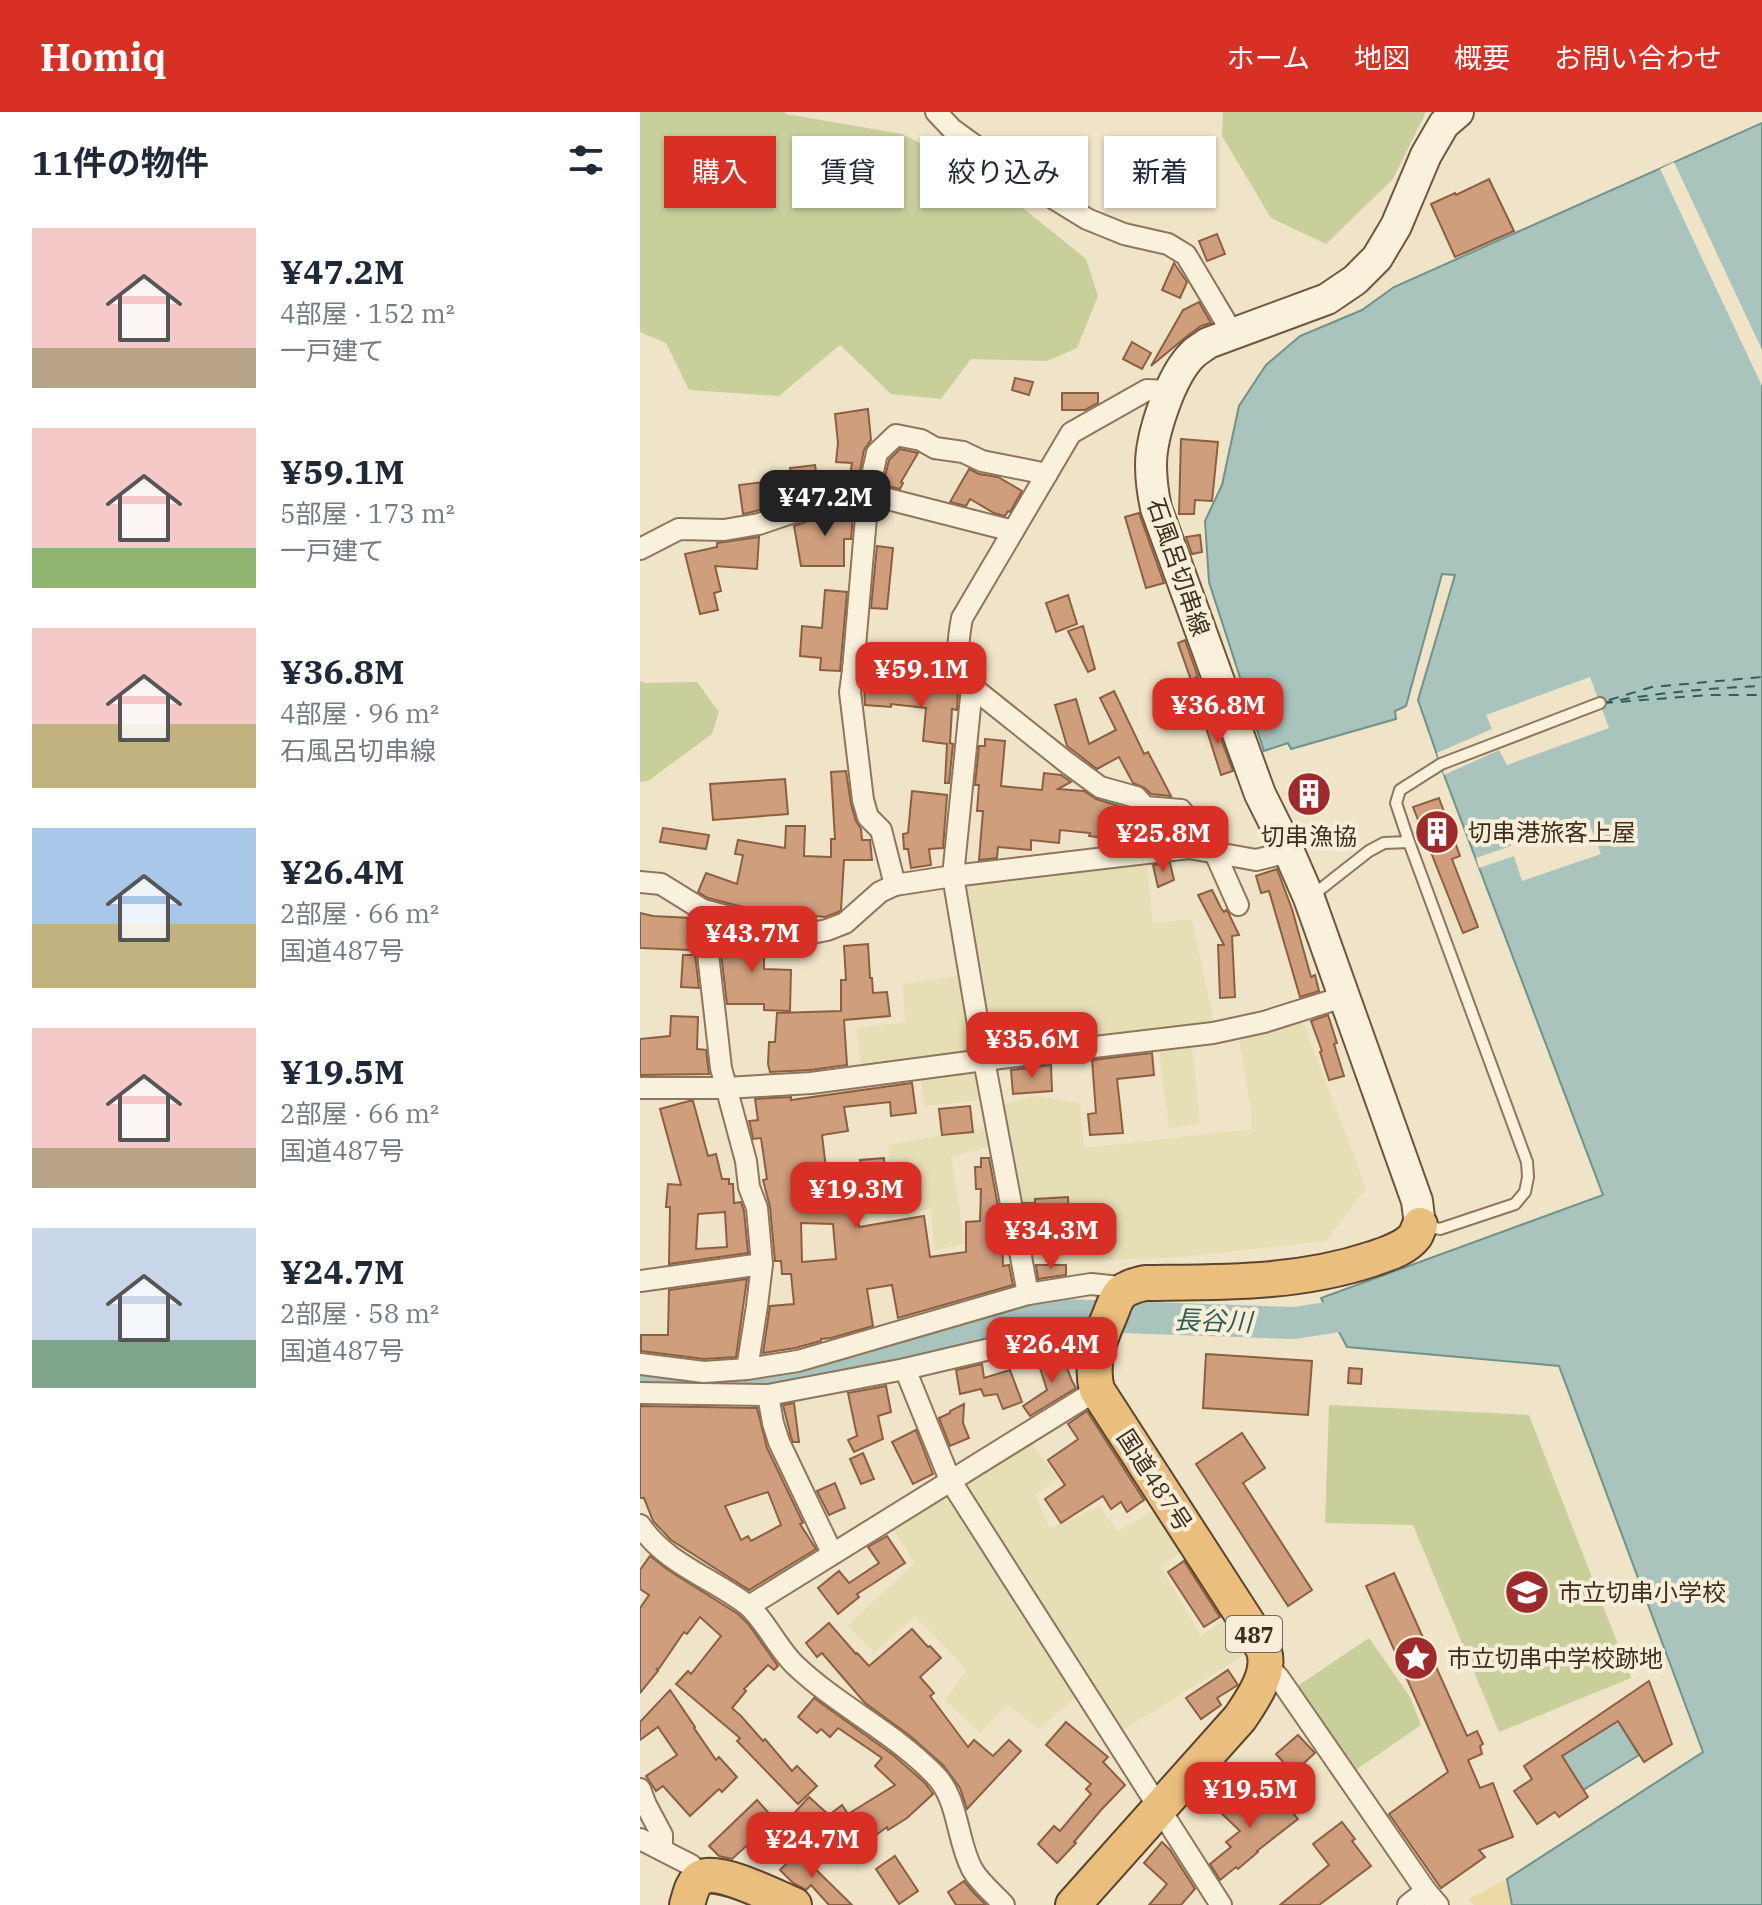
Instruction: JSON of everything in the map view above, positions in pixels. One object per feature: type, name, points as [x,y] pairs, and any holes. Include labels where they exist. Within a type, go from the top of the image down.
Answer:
[{"type":"highway","points":[[1097,1390],[1094,1375],[1098,1346],[1124,1292],[1145,1283],[1256,1282],[1347,1267],[1402,1247],[1415,1236],[1420,1225]]},
{"type":"highway","name":"国道487号","points":[[1097,1390],[1254,1633],[1264,1651],[1266,1664]]},
{"type":"highway","name":"487","points":[[1073,1905],[1240,1718],[1257,1693],[1266,1664]]},
{"type":"highway","points":[[695,1891],[730,1878],[794,1905]]},
{"type":"main road","name":"石風呂切串線","points":[[1420,1225],[1417,1201],[1309,898],[1260,794],[1156,508],[1151,461],[1155,436],[1170,391],[1193,354],[1208,343],[1327,299],[1355,280],[1377,258],[1396,226],[1426,155],[1444,124],[1458,112]]},
{"type":"street","points":[[936,112],[952,129],[995,160],[1087,219],[1124,234],[1168,244],[1186,255],[1233,334]]},
{"type":"street","points":[[1028,1294],[953,876],[968,682],[959,659],[958,639],[962,618],[1071,433],[1147,390],[1170,391]]},
{"type":"street","points":[[895,885],[881,830],[868,817],[863,800],[850,692],[868,494],[877,453],[896,435],[921,440],[935,448],[963,452],[982,461],[1047,474]]},
{"type":"street","points":[[640,549],[679,529],[724,530],[759,524],[832,499],[843,489],[859,489],[868,494],[1013,531]]},
{"type":"street","points":[[853,670],[968,682],[1100,787],[1136,797],[1145,807],[1181,810],[1214,851],[1238,905]]},
{"type":"street","points":[[640,882],[661,884],[703,910],[807,934],[845,923],[880,892],[895,885],[1189,848],[1256,860],[1289,852]]},
{"type":"street","points":[[703,910],[721,1068],[746,1161],[749,1187],[757,1208],[762,1264],[747,1369]]},
{"type":"street","points":[[640,1088],[726,1088],[811,1083],[1213,1033],[1264,1022],[1343,997]]},
{"type":"street","points":[[640,1281],[762,1264]]},
{"type":"street","points":[[640,1364],[704,1372],[747,1369],[798,1361],[1028,1294],[1091,1284],[1124,1292]]},
{"type":"street","points":[[640,1393],[768,1395],[905,1369],[1007,1345],[1055,1338],[1098,1346]]},
{"type":"street","points":[[905,1369],[950,1480],[1221,1905]]},
{"type":"street","points":[[749,1606],[1097,1390]]},
{"type":"street","points":[[768,1395],[779,1442],[832,1553]]},
{"type":"street","points":[[643,1535],[667,1555],[749,1606],[793,1664],[891,1735],[936,1775],[945,1789],[973,1871],[1004,1905]]},
{"type":"street","points":[[1266,1664],[1279,1678],[1432,1898],[1408,1905]]},
{"type":"street","points":[[640,1789],[662,1835],[662,1850]]},
{"type":"street","points":[[640,1839],[691,1865],[695,1891]]},
{"type":"lane","points":[[1420,1225],[1440,1229],[1515,1204],[1525,1192],[1528,1177],[1527,1162],[1396,803],[1400,790],[1441,764],[1600,703]]},
{"type":"lane","points":[[1309,898],[1369,851],[1384,843],[1409,842]]},
{"type":"shaded area","points":[[1146,859],[1153,923],[1192,919],[1214,1024],[1190,1028],[1200,1124],[1169,1128],[1157,1035],[977,1053],[985,1100],[925,1106],[918,1061],[862,1073],[856,1028],[905,1022],[903,984],[981,972],[964,887]]},
{"type":"shaded area","points":[[1301,1017],[1366,1188],[1326,1241],[1182,1257],[1087,1261],[1028,1259],[1009,1141],[951,1157],[965,1243],[934,1251],[931,1209],[864,1218],[860,1189],[892,1185],[888,1145],[988,1127],[985,1109],[1037,1096],[1080,1103],[1084,1148],[1251,1129],[1239,1038]]},
{"type":"shaded area","points":[[1029,1439],[1058,1479],[1035,1495],[1050,1528],[1100,1506],[1118,1531],[1161,1507],[1185,1549],[1161,1567],[1201,1636],[1229,1617],[1249,1652],[1122,1731],[1089,1686],[1039,1729],[1007,1704],[980,1733],[945,1700],[967,1670],[915,1616],[874,1653],[847,1626],[915,1563],[892,1527]]},
{"type":"green space","points":[[640,112],[785,112],[902,134],[920,143],[920,208],[1023,208],[1086,259],[1098,296],[1077,348],[1047,361],[971,359],[941,399],[891,394],[840,345],[779,396],[689,390],[666,343],[640,332]]},
{"type":"green space","points":[[1223,112],[1426,112],[1393,179],[1326,244],[1271,218],[1222,136]]},
{"type":"green space","points":[[640,681],[697,682],[719,712],[712,734],[648,781],[640,782]]},
{"type":"green space","points":[[1329,1405],[1529,1415],[1631,1678],[1499,1732],[1413,1525],[1325,1523]]},
{"type":"green space","points":[[1369,1638],[1410,1697],[1421,1725],[1350,1774],[1293,1689]]},
{"type":"sand","points":[[1507,1879],[1512,1905],[1474,1905],[1469,1899]]},
{"type":"water","points":[[1762,123],[1762,1905],[1512,1905],[1507,1879],[1703,1752],[1559,1366],[1347,1347],[1321,1298],[1603,1195],[1418,700],[1455,575],[1442,574],[1406,706],[1395,711],[1396,719],[1291,749],[1288,743],[1264,751],[1209,582],[1205,521],[1222,485],[1239,406],[1266,365],[1300,336],[1362,310],[1394,287]]},
{"type":"water","points":[[1618,1721],[1639,1755],[1583,1790],[1562,1756]]},
{"type":"pier","points":[[1674,162],[1762,350],[1762,386],[1660,169]]},
{"type":"pier","points":[[1590,677],[1609,728],[1507,765],[1499,750],[1444,775],[1437,753],[1492,729],[1486,715]]},
{"type":"pier","points":[[1587,817],[1601,854],[1522,881],[1514,856],[1479,868],[1476,858],[1511,846],[1511,842]]},
{"type":"building","points":[[1489,179],[1514,231],[1455,257],[1431,204]]},
{"type":"building","points":[[1217,234],[1225,254],[1207,261],[1199,241]]},
{"type":"building","points":[[1174,263],[1187,282],[1180,298],[1162,290]]},
{"type":"building","points":[[1199,302],[1211,323],[1201,326],[1151,366],[1183,310]]},
{"type":"building","points":[[1132,342],[1151,353],[1142,369],[1123,359]]},
{"type":"building","points":[[1015,378],[1033,382],[1029,395],[1012,390]]},
{"type":"building","points":[[1062,393],[1098,393],[1098,403],[1085,410],[1062,410]]},
{"type":"building","points":[[868,409],[871,440],[864,450],[859,476],[850,476],[852,463],[836,462],[835,414]]},
{"type":"building","points":[[1181,439],[1218,442],[1212,501],[1195,500],[1194,514],[1179,514]]},
{"type":"building","points":[[900,449],[918,453],[900,489],[883,485],[889,460]]},
{"type":"building","points":[[815,465],[819,490],[743,514],[739,485],[763,482],[764,494],[793,491],[790,468]]},
{"type":"building","points":[[969,469],[998,477],[1022,491],[1010,512],[1005,516],[994,513],[970,499],[966,506],[950,502]]},
{"type":"building","points":[[848,502],[854,502],[851,539],[844,539],[844,566],[801,566],[794,526],[836,511]]},
{"type":"building","points":[[1139,513],[1164,583],[1146,588],[1125,517]]},
{"type":"building","points":[[1200,535],[1202,552],[1192,554],[1186,537]]},
{"type":"building","points":[[759,537],[757,569],[715,566],[721,591],[714,593],[718,610],[700,614],[685,554],[717,547],[717,543]]},
{"type":"building","points":[[877,546],[893,548],[887,609],[871,608]]},
{"type":"building","points":[[825,590],[847,592],[840,671],[820,670],[821,658],[800,656],[802,626],[822,628]]},
{"type":"building","points":[[1068,595],[1077,624],[1056,632],[1046,603]]},
{"type":"building","points":[[1083,626],[1095,669],[1088,672],[1068,631]]},
{"type":"building","points":[[1185,640],[1198,677],[1191,680],[1178,643]]},
{"type":"building","points":[[864,684],[958,690],[957,710],[952,709],[950,743],[953,744],[949,783],[945,783],[947,744],[923,741],[926,708],[865,705]]},
{"type":"building","points":[[1114,691],[1144,754],[1148,752],[1171,796],[1151,794],[1133,783],[1119,757],[1097,769],[1067,746],[1055,705],[1076,699],[1089,744],[1116,730],[1100,698]]},
{"type":"building","points":[[1212,715],[1233,771],[1221,775],[1203,718]]},
{"type":"building","points":[[985,739],[1005,741],[1001,786],[1042,790],[1044,773],[1061,775],[1071,782],[1058,789],[1084,791],[1096,799],[1129,809],[1143,820],[1174,822],[1182,832],[1164,834],[1165,838],[1118,843],[1119,840],[1089,836],[1090,833],[1060,830],[1059,843],[1031,840],[1031,850],[998,847],[997,858],[979,860],[983,811],[977,811],[979,785],[975,785],[979,746],[985,746]]},
{"type":"building","points":[[846,771],[851,804],[862,840],[870,840],[872,860],[844,860],[841,910],[807,921],[708,898],[698,892],[706,873],[737,884],[743,855],[735,854],[738,840],[785,848],[786,826],[805,826],[804,856],[831,857],[831,839],[835,839],[831,772]]},
{"type":"building","name":"切串漁協","points":[[1319,776],[1328,801],[1299,812],[1290,786]]},
{"type":"building","points":[[785,779],[788,814],[713,820],[710,784]]},
{"type":"building","points":[[912,791],[947,795],[943,848],[929,849],[931,865],[911,868],[908,849],[904,849],[903,834],[908,833]]},
{"type":"building","points":[[1439,798],[1460,856],[1452,859],[1478,927],[1463,933],[1413,807]]},
{"type":"building","points":[[663,828],[709,835],[706,849],[660,842]]},
{"type":"building","points":[[1170,863],[1174,880],[1158,887],[1153,865]]},
{"type":"building","points":[[1277,869],[1311,977],[1315,975],[1319,991],[1300,997],[1269,891],[1261,893],[1256,876]]},
{"type":"building","points":[[1212,890],[1221,908],[1228,912],[1239,935],[1232,936],[1235,997],[1220,998],[1218,945],[1224,945],[1198,895]]},
{"type":"building","points":[[640,913],[691,918],[690,950],[640,948]]},
{"type":"building","points":[[722,928],[764,939],[764,969],[791,970],[790,1011],[764,1010],[764,1004],[727,1004],[719,936]]},
{"type":"building","points":[[868,944],[873,993],[887,992],[890,1016],[844,1020],[847,1065],[770,1072],[769,1042],[775,1042],[777,1013],[841,1011],[841,980],[846,980],[844,946]]},
{"type":"building","points":[[683,955],[695,955],[699,988],[681,987]]},
{"type":"building","points":[[1328,1015],[1344,1076],[1329,1080],[1311,1021]]},
{"type":"building","points":[[671,1016],[698,1017],[697,1049],[706,1050],[709,1074],[640,1075],[640,1039],[670,1036]]},
{"type":"building","points":[[1152,1053],[1154,1075],[1117,1079],[1123,1133],[1090,1135],[1088,1114],[1096,1113],[1092,1060]]},
{"type":"building","points":[[1051,1065],[1052,1091],[1013,1094],[1011,1070]]},
{"type":"building","points":[[912,1083],[916,1113],[891,1116],[890,1102],[844,1107],[848,1131],[822,1135],[828,1185],[855,1183],[859,1227],[924,1216],[930,1257],[966,1252],[966,1222],[980,1221],[981,1189],[976,1189],[975,1167],[981,1167],[981,1158],[989,1158],[1002,1228],[1003,1266],[1009,1265],[1013,1285],[898,1318],[892,1285],[867,1289],[873,1326],[795,1348],[763,1353],[770,1306],[794,1304],[791,1274],[782,1274],[781,1261],[775,1261],[770,1207],[763,1180],[767,1179],[761,1138],[753,1139],[749,1121],[758,1120],[755,1099],[791,1097],[791,1100]],"holes":[[[801,1223],[833,1224],[836,1259],[802,1262]]]},
{"type":"building","points":[[693,1101],[708,1156],[716,1154],[722,1179],[729,1179],[729,1184],[733,1184],[734,1203],[741,1202],[748,1253],[669,1264],[668,1184],[681,1185],[660,1109]],"holes":[[[725,1212],[727,1247],[696,1249],[698,1214]]]},
{"type":"building","points":[[970,1106],[973,1132],[942,1135],[939,1109]]},
{"type":"building","points":[[884,1158],[886,1181],[862,1184],[860,1160]]},
{"type":"building","points":[[1068,1197],[1069,1219],[1037,1221],[1036,1218],[1027,1218],[1024,1203],[1035,1203],[1035,1199]]},
{"type":"building","points":[[1036,1265],[1066,1265],[1066,1275],[1038,1279]]},
{"type":"building","points":[[747,1279],[736,1357],[704,1359],[641,1351],[641,1335],[668,1335],[669,1290]]},
{"type":"building","points":[[1206,1354],[1312,1361],[1308,1415],[1203,1408]]},
{"type":"building","points":[[1063,1357],[1076,1388],[1030,1416],[1023,1406],[1047,1390],[1039,1365]]},
{"type":"building","points":[[982,1364],[984,1378],[1010,1370],[1022,1402],[1003,1409],[997,1394],[984,1396],[981,1389],[960,1394],[956,1370]]},
{"type":"building","points":[[1349,1368],[1362,1369],[1361,1384],[1348,1383]]},
{"type":"building","points":[[886,1386],[891,1412],[878,1416],[883,1439],[854,1452],[848,1440],[857,1436],[848,1393]]},
{"type":"building","points":[[794,1403],[799,1442],[793,1442],[783,1405]]},
{"type":"building","points":[[964,1404],[963,1423],[969,1438],[950,1446],[939,1418]]},
{"type":"building","points":[[640,1406],[757,1408],[767,1448],[803,1523],[800,1524],[816,1549],[749,1590],[671,1540],[653,1521],[644,1498],[640,1498]],"holes":[[[768,1492],[781,1525],[751,1541],[748,1536],[741,1540],[725,1506]]]},
{"type":"building","points":[[1087,1411],[1144,1500],[1127,1512],[1121,1502],[1111,1509],[1103,1496],[1061,1523],[1045,1499],[1065,1485],[1048,1460],[1078,1439],[1068,1424]]},
{"type":"building","points":[[916,1430],[933,1474],[913,1484],[892,1442]]},
{"type":"building","points":[[1242,1433],[1265,1468],[1243,1483],[1312,1590],[1288,1606],[1196,1464]]},
{"type":"building","points":[[863,1453],[874,1479],[861,1484],[850,1459]]},
{"type":"building","points":[[835,1483],[845,1508],[829,1515],[817,1491]]},
{"type":"building","points":[[887,1536],[905,1563],[857,1594],[859,1597],[838,1614],[818,1588],[839,1571],[849,1583],[879,1563],[868,1547]]},
{"type":"building","points":[[650,1556],[738,1614],[778,1666],[774,1670],[768,1665],[744,1689],[746,1691],[732,1708],[763,1741],[765,1739],[792,1771],[797,1766],[817,1786],[798,1804],[737,1741],[740,1738],[676,1684],[688,1671],[691,1674],[721,1636],[700,1617],[687,1634],[684,1632],[640,1693],[640,1608],[649,1595],[640,1589],[640,1570]]},
{"type":"building","points":[[1184,1561],[1220,1617],[1204,1627],[1168,1572]]},
{"type":"building","points":[[1394,1573],[1467,1736],[1477,1731],[1483,1744],[1480,1746],[1482,1754],[1468,1760],[1480,1788],[1493,1783],[1513,1837],[1479,1850],[1485,1857],[1441,1888],[1389,1814],[1448,1772],[1366,1586]]},
{"type":"building","points":[[829,1623],[869,1666],[912,1629],[941,1658],[920,1677],[934,1693],[930,1696],[968,1747],[974,1740],[993,1756],[1009,1740],[1021,1751],[967,1809],[960,1788],[943,1765],[865,1703],[822,1653],[817,1657],[806,1643]]},
{"type":"building","points":[[1228,1670],[1238,1685],[1217,1698],[1221,1705],[1201,1719],[1186,1698]]},
{"type":"building","points":[[1649,1681],[1672,1744],[1644,1762],[1618,1721],[1562,1756],[1588,1797],[1559,1817],[1555,1812],[1537,1824],[1514,1791],[1532,1779],[1524,1766]]},
{"type":"building","points":[[670,1690],[716,1760],[719,1757],[737,1777],[690,1816],[663,1786],[656,1791],[646,1776],[677,1755],[658,1727],[640,1740],[640,1722]]},
{"type":"building","points":[[814,1698],[893,1755],[933,1794],[907,1818],[888,1830],[887,1827],[841,1861],[808,1822],[796,1834],[785,1823],[809,1797],[829,1815],[842,1805],[848,1814],[895,1785],[875,1766],[882,1758],[838,1728],[830,1737],[821,1729],[817,1733],[798,1717]]},
{"type":"building","points":[[1066,1722],[1108,1757],[1103,1762],[1125,1785],[1057,1863],[1038,1844],[1054,1826],[1060,1831],[1091,1794],[1086,1789],[1091,1784],[1046,1745]]},
{"type":"building","points":[[1298,1735],[1315,1753],[1293,1773],[1276,1754]]},
{"type":"building","points":[[1240,1788],[1264,1811],[1281,1798],[1298,1819],[1238,1869],[1236,1867],[1220,1880],[1210,1864],[1231,1847],[1226,1842],[1240,1831],[1218,1810]]},
{"type":"building","points":[[757,1800],[775,1820],[732,1859],[719,1856],[709,1846]]},
{"type":"building","points":[[1342,1822],[1371,1866],[1319,1905],[1280,1905],[1329,1865],[1313,1844]]},
{"type":"building","points":[[1162,1842],[1195,1889],[1181,1905],[1149,1905],[1167,1884],[1144,1863]]},
{"type":"building","points":[[798,1852],[852,1905],[829,1905],[811,1885],[806,1890],[793,1883],[780,1870]]},
{"type":"building","points":[[895,1856],[918,1891],[899,1904],[876,1869]]},
{"type":"building","points":[[964,1881],[986,1905],[956,1905],[948,1892]]},
{"type":"waterway","name":"長谷川","points":[[640,1379],[717,1384],[772,1381],[1007,1320],[1063,1315],[1294,1323],[1372,1311]]},
{"type":"ferry route","points":[[1609,700],[1652,687],[1762,677]]},
{"type":"ferry route","points":[[1602,703],[1642,696],[1762,686]]},
{"type":"ferry route","points":[[1603,703],[1709,695],[1762,695]]},
{"type":"place","name":"切串漁協","points":[[1309,794]]},
{"type":"place","name":"切串港旅客上屋","points":[[1437,832]]},
{"type":"place","name":"市立切串小学校","points":[[1527,1592]]},
{"type":"place","name":"市立切串中学校跡地","points":[[1416,1658]]}]
